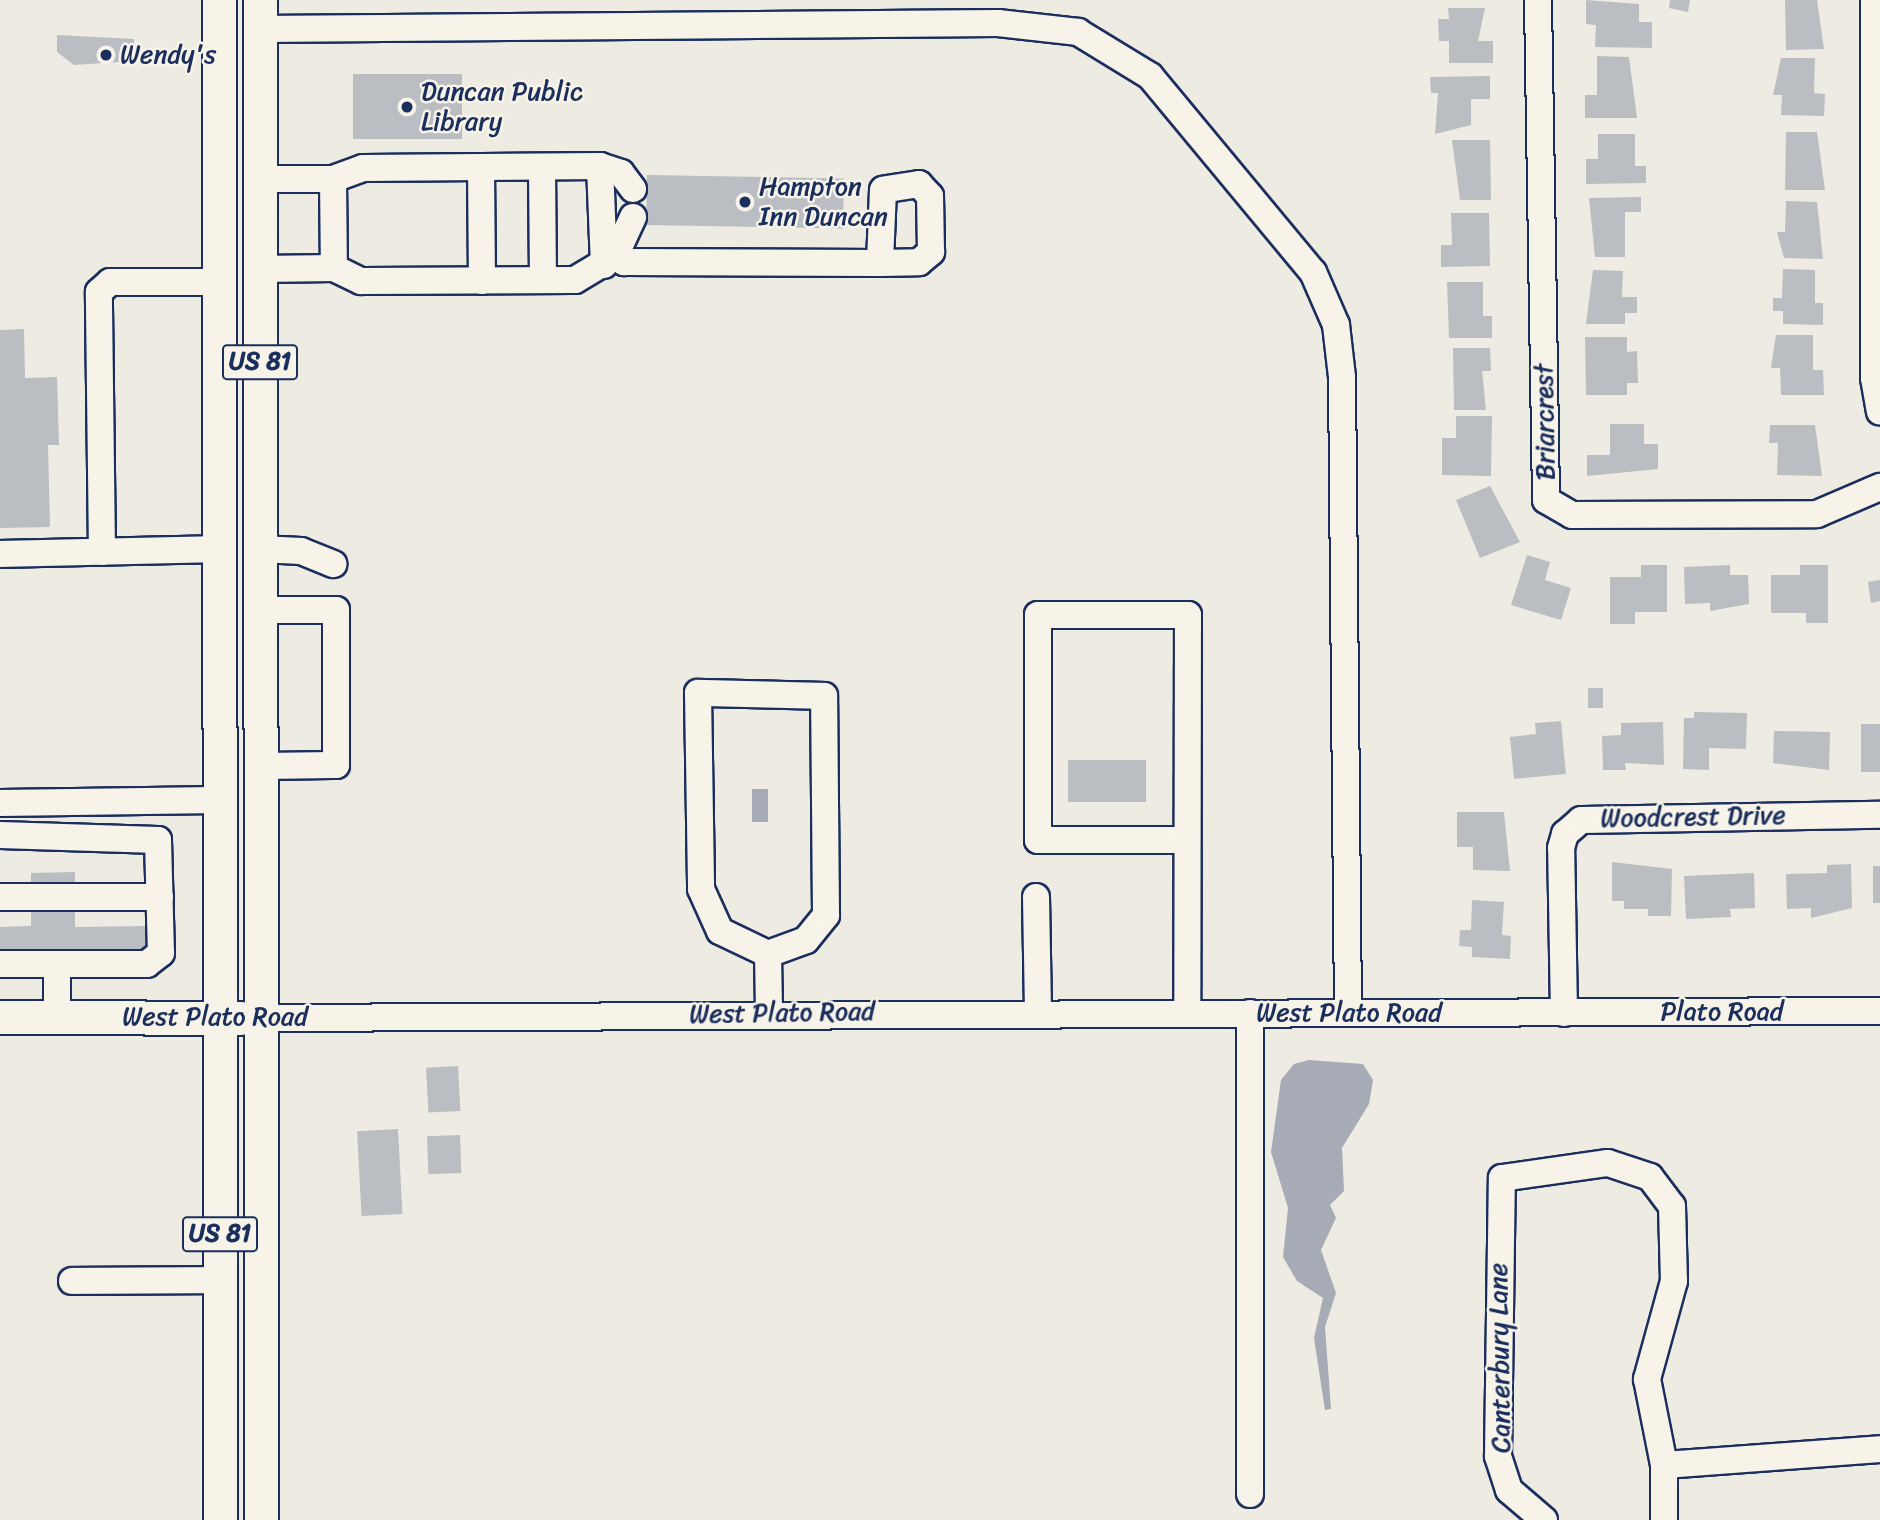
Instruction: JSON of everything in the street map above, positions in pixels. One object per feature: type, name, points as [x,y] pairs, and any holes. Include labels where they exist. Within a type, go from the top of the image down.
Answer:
[{"type":"main road","points":[[219,4],[260,12]]},
{"type":"main road","name":"US 81","points":[[219,4],[220,1520]]},
{"type":"main road","name":"US 81","points":[[260,12],[261,1520]]},
{"type":"main road","points":[[220,550],[260,550]]},
{"type":"main road","name":"West Plato Road","points":[[0,1017],[260,1018]]},
{"type":"street","name":"Briarcrest","points":[[1538,0],[1546,500],[1572,515],[1817,514],[1880,487]]},
{"type":"street","points":[[1874,0],[1878,229],[1874,378],[1880,411]]},
{"type":"street","points":[[260,12],[998,23],[1077,32],[1150,76],[1313,272],[1336,325],[1342,377],[1348,1013]]},
{"type":"street","points":[[260,179],[333,179],[363,168],[600,166],[621,173],[633,189]]},
{"type":"street","points":[[600,166],[610,260]]},
{"type":"street","points":[[481,167],[482,281]]},
{"type":"street","points":[[541,167],[543,280]]},
{"type":"street","points":[[333,179],[334,268]]},
{"type":"street","points":[[260,269],[334,268],[361,281],[575,280],[610,260],[633,217]]},
{"type":"street","points":[[610,260],[880,263]]},
{"type":"street","points":[[102,552],[99,292],[110,282],[219,282]]},
{"type":"street","points":[[0,554],[220,550]]},
{"type":"street","points":[[260,550],[301,551],[334,564]]},
{"type":"street","points":[[260,610],[336,610],[336,765],[260,766]]},
{"type":"street","points":[[1187,841],[1038,840],[1038,615],[1188,615],[1187,1013]]},
{"type":"street","points":[[698,693],[824,696],[825,915],[806,940],[768,954],[720,931],[701,889],[698,693]]},
{"type":"street","points":[[0,803],[218,800]]},
{"type":"street","points":[[135,801],[136,835]]},
{"type":"street","name":"Woodcrest Drive","points":[[1564,1013],[1561,848],[1565,834],[1581,820],[1880,815]]},
{"type":"street","points":[[0,835],[136,835],[158,840],[160,897],[155,961],[0,964]]},
{"type":"street","points":[[0,897],[160,897]]},
{"type":"street","points":[[1036,897],[1038,1010]]},
{"type":"street","points":[[768,954],[769,1014]]},
{"type":"street","points":[[57,964],[57,1017]]},
{"type":"street","name":"West Plato Road","points":[[260,1018],[1038,1010],[1187,1013],[1564,1013]]},
{"type":"street","name":"Plato Road","points":[[1564,1013],[1880,1011]]},
{"type":"street","points":[[1250,1013],[1250,1494]]},
{"type":"street","name":"Canterbury Lane","points":[[1544,1520],[1509,1490],[1498,1456],[1502,1178],[1608,1163],[1650,1177],[1672,1206],[1674,1282],[1647,1379],[1664,1465]]},
{"type":"street","points":[[72,1281],[220,1280]]},
{"type":"street","points":[[1664,1520],[1664,1465],[1880,1449]]},
{"type":"shaded area","points":[[752,789],[768,789],[768,822],[752,822]]},
{"type":"shaded area","points":[[1309,1060],[1363,1064],[1373,1080],[1369,1104],[1342,1148],[1344,1191],[1330,1205],[1336,1218],[1321,1250],[1336,1293],[1325,1327],[1331,1409],[1325,1410],[1314,1338],[1323,1298],[1297,1281],[1283,1257],[1288,1208],[1271,1152],[1281,1080],[1294,1064]]},
{"type":"building","points":[[1586,0],[1639,4],[1639,22],[1652,22],[1652,48],[1595,47],[1596,25],[1586,24]]},
{"type":"building","points":[[1670,0],[1690,0],[1688,12],[1669,8]]},
{"type":"building","points":[[1785,0],[1817,0],[1824,49],[1786,50]]},
{"type":"building","points":[[1448,8],[1485,8],[1478,41],[1493,41],[1493,63],[1449,63],[1449,41],[1439,41],[1438,19],[1449,19]]},
{"type":"building","points":[[57,35],[134,39],[134,61],[74,65],[57,52]]},
{"type":"building","points":[[1597,56],[1629,57],[1637,118],[1585,118],[1585,95],[1597,95]]},
{"type":"building","points":[[1781,58],[1815,58],[1814,93],[1825,94],[1824,116],[1781,115],[1782,95],[1773,95]]},
{"type":"building","name":"Duncan Public Library","points":[[353,74],[462,74],[462,139],[353,139]]},
{"type":"building","points":[[1490,76],[1490,99],[1471,99],[1471,125],[1435,134],[1438,93],[1431,93],[1430,77]]},
{"type":"building","points":[[1786,132],[1817,132],[1825,190],[1785,190]]},
{"type":"building","points":[[1598,134],[1635,134],[1635,166],[1646,166],[1646,183],[1586,184],[1586,159],[1598,159]]},
{"type":"building","points":[[1452,140],[1490,140],[1491,200],[1460,200]]},
{"type":"building","name":"Hampton Inn Duncan","points":[[647,175],[844,178],[843,228],[646,225]]},
{"type":"building","points":[[1641,197],[1641,212],[1625,212],[1625,257],[1595,257],[1589,198]]},
{"type":"building","points":[[1786,201],[1817,202],[1823,259],[1784,258],[1777,232],[1785,232]]},
{"type":"building","points":[[1451,213],[1489,213],[1490,266],[1441,267],[1441,245],[1452,245]]},
{"type":"building","points":[[1783,269],[1815,270],[1815,303],[1823,303],[1823,325],[1783,324],[1783,311],[1773,311],[1773,298],[1782,298]]},
{"type":"building","points":[[1593,270],[1623,271],[1622,297],[1637,297],[1637,313],[1625,313],[1625,324],[1586,324]]},
{"type":"building","points":[[1447,282],[1483,282],[1483,316],[1492,316],[1492,338],[1449,338]]},
{"type":"building","points":[[24,329],[25,378],[57,377],[59,445],[48,445],[50,527],[0,528],[0,330]]},
{"type":"building","points":[[1776,335],[1813,335],[1813,370],[1823,370],[1824,395],[1781,395],[1780,368],[1771,368]]},
{"type":"building","points":[[1585,337],[1627,337],[1627,352],[1637,351],[1638,383],[1627,383],[1627,395],[1586,395]]},
{"type":"building","points":[[1453,348],[1490,348],[1491,371],[1482,371],[1486,410],[1454,410]]},
{"type":"building","points":[[1456,416],[1492,416],[1491,476],[1442,475],[1442,438],[1456,438]]},
{"type":"building","points":[[1610,424],[1644,424],[1644,444],[1658,444],[1658,469],[1587,476],[1587,455],[1610,455]]},
{"type":"building","points":[[1770,425],[1815,425],[1822,476],[1777,475],[1778,443],[1769,443]]},
{"type":"building","points":[[1490,486],[1520,542],[1480,558],[1456,500]]},
{"type":"building","points":[[1527,555],[1550,562],[1545,580],[1571,588],[1561,620],[1511,605]]},
{"type":"building","points":[[1641,565],[1667,565],[1667,612],[1635,612],[1635,624],[1610,624],[1610,577],[1641,577]]},
{"type":"building","points":[[1730,565],[1730,575],[1748,575],[1749,604],[1710,611],[1710,603],[1685,604],[1684,567]]},
{"type":"building","points":[[1800,565],[1828,565],[1828,623],[1806,623],[1806,613],[1771,613],[1771,575],[1800,575]]},
{"type":"building","points":[[1880,580],[1880,601],[1871,603],[1868,582]]},
{"type":"building","points":[[1588,688],[1603,688],[1603,708],[1588,708]]},
{"type":"building","points":[[1694,712],[1747,713],[1746,749],[1709,748],[1709,770],[1683,769],[1684,718],[1694,718]]},
{"type":"building","points":[[1561,721],[1566,774],[1514,779],[1510,737],[1536,734],[1535,723]]},
{"type":"building","points":[[1663,722],[1664,765],[1625,763],[1626,770],[1603,770],[1602,736],[1621,735],[1621,723]]},
{"type":"building","points":[[1861,724],[1880,724],[1880,772],[1861,772]]},
{"type":"building","points":[[1774,731],[1830,732],[1829,770],[1773,763]]},
{"type":"building","points":[[1068,760],[1146,760],[1146,802],[1068,802]]},
{"type":"building","points":[[1457,812],[1504,812],[1510,871],[1473,870],[1473,847],[1457,847]]},
{"type":"building","points":[[1612,862],[1672,869],[1671,916],[1648,916],[1648,909],[1624,909],[1624,901],[1612,901]]},
{"type":"building","points":[[1851,864],[1852,908],[1811,918],[1811,908],[1787,909],[1786,874],[1827,873],[1827,865]]},
{"type":"building","points":[[1873,866],[1880,866],[1880,903],[1873,903]]},
{"type":"building","points":[[75,872],[75,927],[150,926],[150,951],[0,952],[0,927],[31,926],[31,873]]},
{"type":"building","points":[[1754,873],[1755,908],[1730,909],[1731,917],[1686,919],[1684,876]]},
{"type":"building","points":[[1472,900],[1504,902],[1502,935],[1511,936],[1510,959],[1472,957],[1472,947],[1459,946],[1460,930],[1471,930]]},
{"type":"building","points":[[458,1066],[460,1111],[428,1113],[426,1068]]},
{"type":"building","points":[[398,1129],[402,1214],[362,1216],[357,1131]]},
{"type":"building","points":[[460,1135],[461,1173],[428,1174],[427,1136]]},
{"type":"place","name":"Wendy's","points":[[106,55]]},
{"type":"place","name":"Duncan Public Library","points":[[407,107]]},
{"type":"place","name":"Hampton Inn Duncan","points":[[745,202]]}]
